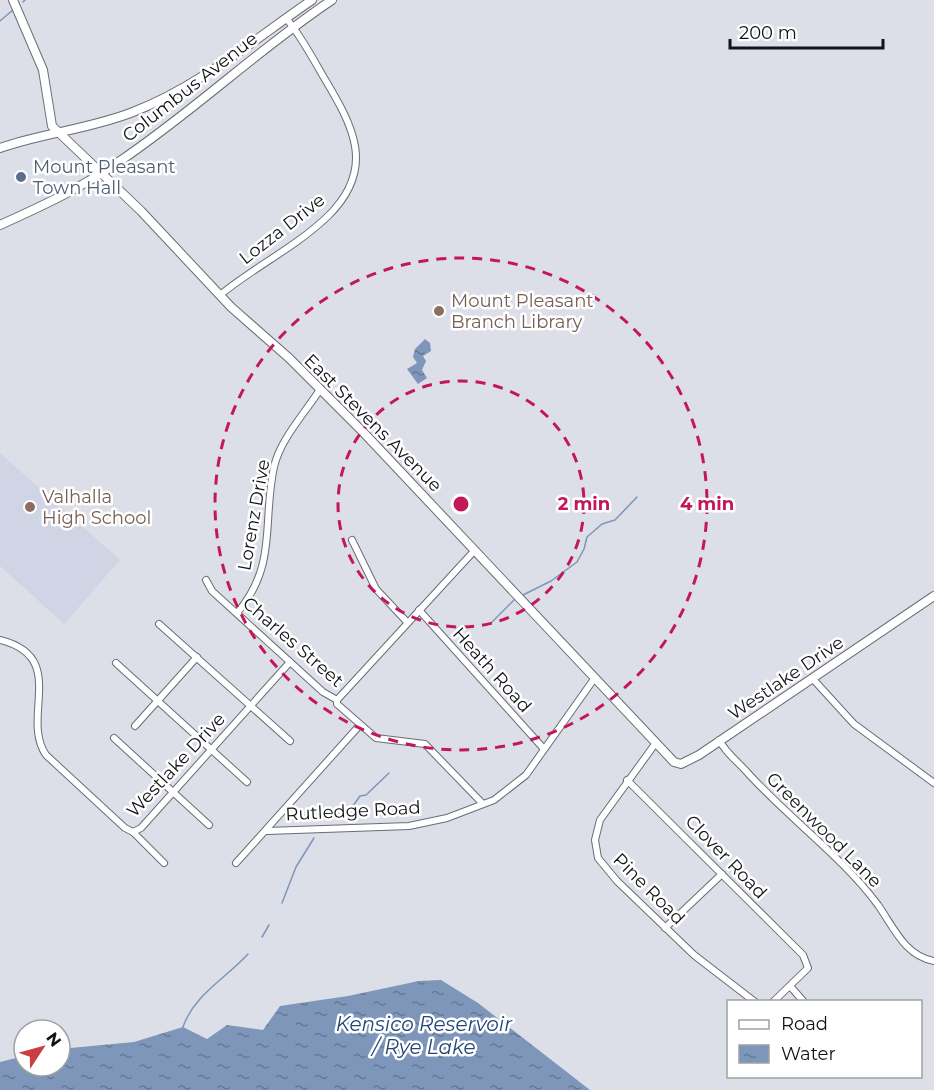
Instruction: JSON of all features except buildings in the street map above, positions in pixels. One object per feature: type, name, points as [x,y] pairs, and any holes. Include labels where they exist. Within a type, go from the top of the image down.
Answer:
[{"type":"street","points":[[13,0],[43,70],[50,123],[59,132]]},
{"type":"street","name":"Columbus Avenue","points":[[0,148],[116,118],[159,100],[312,0]]},
{"type":"street","name":"Columbus Avenue","points":[[0,225],[102,173],[160,132],[293,26],[332,0]]},
{"type":"street","name":"Lozza Drive","points":[[220,295],[328,216],[342,200],[353,177],[357,149],[352,127],[293,26],[286,18]]},
{"type":"street","name":"East Stevens Avenue","points":[[59,132],[220,295],[289,358],[319,391],[364,433],[476,550],[655,744]]},
{"type":"street","name":"Lorenz Drive","points":[[237,613],[254,590],[261,572],[277,459],[319,391]]},
{"type":"street","points":[[352,540],[376,589],[407,622]]},
{"type":"street","points":[[337,700],[476,550]]},
{"type":"street","name":"Charles Street","points":[[206,580],[212,591],[323,692],[337,700],[338,704],[359,726],[381,740],[425,744],[482,803]]},
{"type":"street","name":"Westlake Drive","points":[[655,744],[674,762],[681,764],[719,741],[934,596]]},
{"type":"street","name":"Heath Road","points":[[418,610],[544,749]]},
{"type":"street","points":[[159,624],[290,741]]},
{"type":"street","name":"Westlake Drive","points":[[0,640],[14,645],[27,655],[39,675],[42,690],[36,728],[39,742],[46,755],[124,828],[133,832],[141,828],[290,662]]},
{"type":"street","points":[[135,726],[197,657]]},
{"type":"street","points":[[116,663],[247,782]]},
{"type":"street","points":[[812,678],[854,724],[934,783]]},
{"type":"street","name":"Rutledge Road","points":[[267,831],[409,826],[453,816],[482,803],[494,801],[516,785],[594,679]]},
{"type":"street","points":[[236,863],[359,726]]},
{"type":"street","points":[[114,738],[209,825]]},
{"type":"street","name":"Greenwood Lane","points":[[719,741],[725,751],[764,792],[830,853],[877,904],[910,951],[923,959],[934,962]]},
{"type":"street","name":"Pine Road","points":[[655,744],[600,820],[596,832],[595,848],[598,858],[616,881],[665,928],[718,975],[752,1000]]},
{"type":"street","name":"Clover Road","points":[[627,780],[803,955],[809,967],[790,986]]},
{"type":"street","points":[[133,832],[164,863]]},
{"type":"street","points":[[665,928],[722,874]]},
{"type":"street","points":[[775,1000],[790,986],[802,1000]]},
{"type":"shaded area","name":"Valhalla High School","points":[[0,453],[120,560],[64,624],[0,566]]},
{"type":"water","points":[[425,339],[430,343],[431,351],[423,356],[426,361],[422,370],[427,378],[418,384],[407,369],[417,363],[413,357],[415,349]]},
{"type":"water","name":"Kensico Reservoir / Rye Lake","points":[[441,980],[478,1003],[590,1090],[0,1090],[0,1062],[12,1059],[12,1078],[72,1078],[72,1048],[134,1042],[183,1027],[207,1039],[227,1025],[263,1030],[280,1006],[348,996],[419,981]]},
{"type":"waterway","points":[[0,21],[14,9]]},
{"type":"waterway","points":[[523,595],[551,581],[577,562],[587,537],[602,524],[615,520],[637,497]]},
{"type":"waterway","points":[[491,623],[515,599]]},
{"type":"waterway","points":[[350,810],[360,796],[366,795],[389,773]]},
{"type":"waterway","points":[[282,903],[296,867],[314,838]]},
{"type":"waterway","points":[[262,937],[269,925]]},
{"type":"waterway","points":[[183,1027],[202,996],[248,954]]},
{"type":"place","name":"Mount Pleasant Town Hall","points":[[21,177]]},
{"type":"place","name":"Mount Pleasant Branch Library","points":[[439,311]]},
{"type":"place","name":"Valhalla High School","points":[[30,507]]}]
